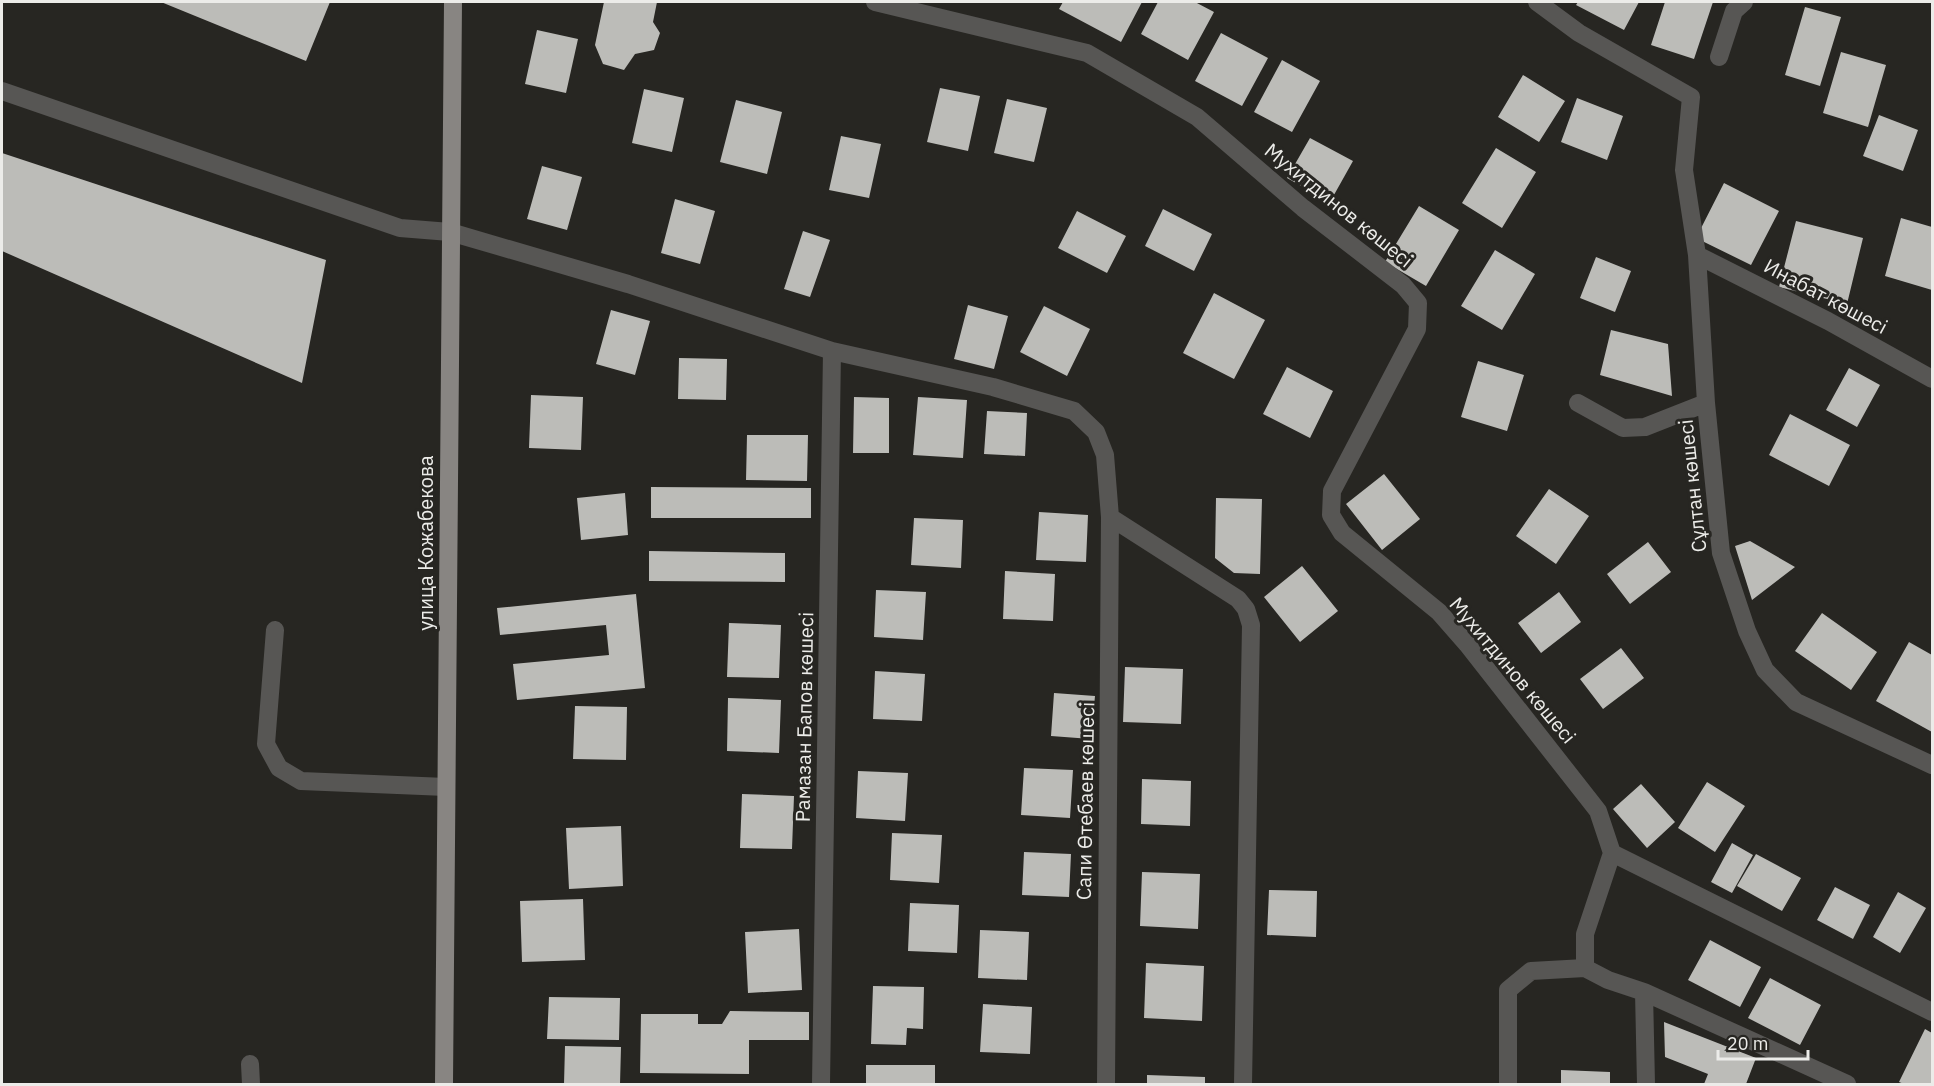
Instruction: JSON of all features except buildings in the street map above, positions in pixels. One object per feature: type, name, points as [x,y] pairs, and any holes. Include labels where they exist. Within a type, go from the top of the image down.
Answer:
[{"type":"main road","name":"улица Кожабекова","points":[[444,1084],[453,2]]},
{"type":"street","name":"Мухитдинов көшесі","points":[[875,2],[1088,53],[1197,117],[1302,208],[1403,285],[1418,303],[1417,329],[1332,490],[1331,515],[1342,533],[1439,612],[1467,645],[1598,811],[1612,852]]},
{"type":"street","name":"Сұлтан көшесі","points":[[1537,2],[1579,33],[1690,97],[1684,170],[1697,255],[1706,402],[1721,553],[1747,631],[1765,670],[1796,702],[1932,765]]},
{"type":"street","points":[[1719,57],[1734,11],[1744,2]]},
{"type":"street","name":"Сапи Өтебаев көшесі","points":[[2,91],[400,228],[450,232],[628,284],[832,351],[993,387],[1074,411],[1096,432],[1106,455],[1110,517],[1106,1084]]},
{"type":"street","name":"Инабат көшесі","points":[[1697,255],[1828,321],[1932,379]]},
{"type":"street","name":"Рамазан Бапов көшесі","points":[[821,1084],[832,351]]},
{"type":"street","points":[[1578,403],[1623,429],[1644,427],[1706,402]]},
{"type":"street","points":[[1110,517],[1238,599],[1246,609],[1251,625],[1243,1084]]},
{"type":"street","points":[[275,630],[266,744],[279,768],[301,781],[446,787]]},
{"type":"street","points":[[1585,968],[1585,934],[1612,852],[1932,1012]]},
{"type":"street","points":[[1508,1084],[1508,990],[1531,971],[1585,968],[1608,980],[1644,992],[1847,1084]]},
{"type":"street","points":[[1644,992],[1646,1084]]},
{"type":"street","points":[[250,1064],[250,1084]]}]
